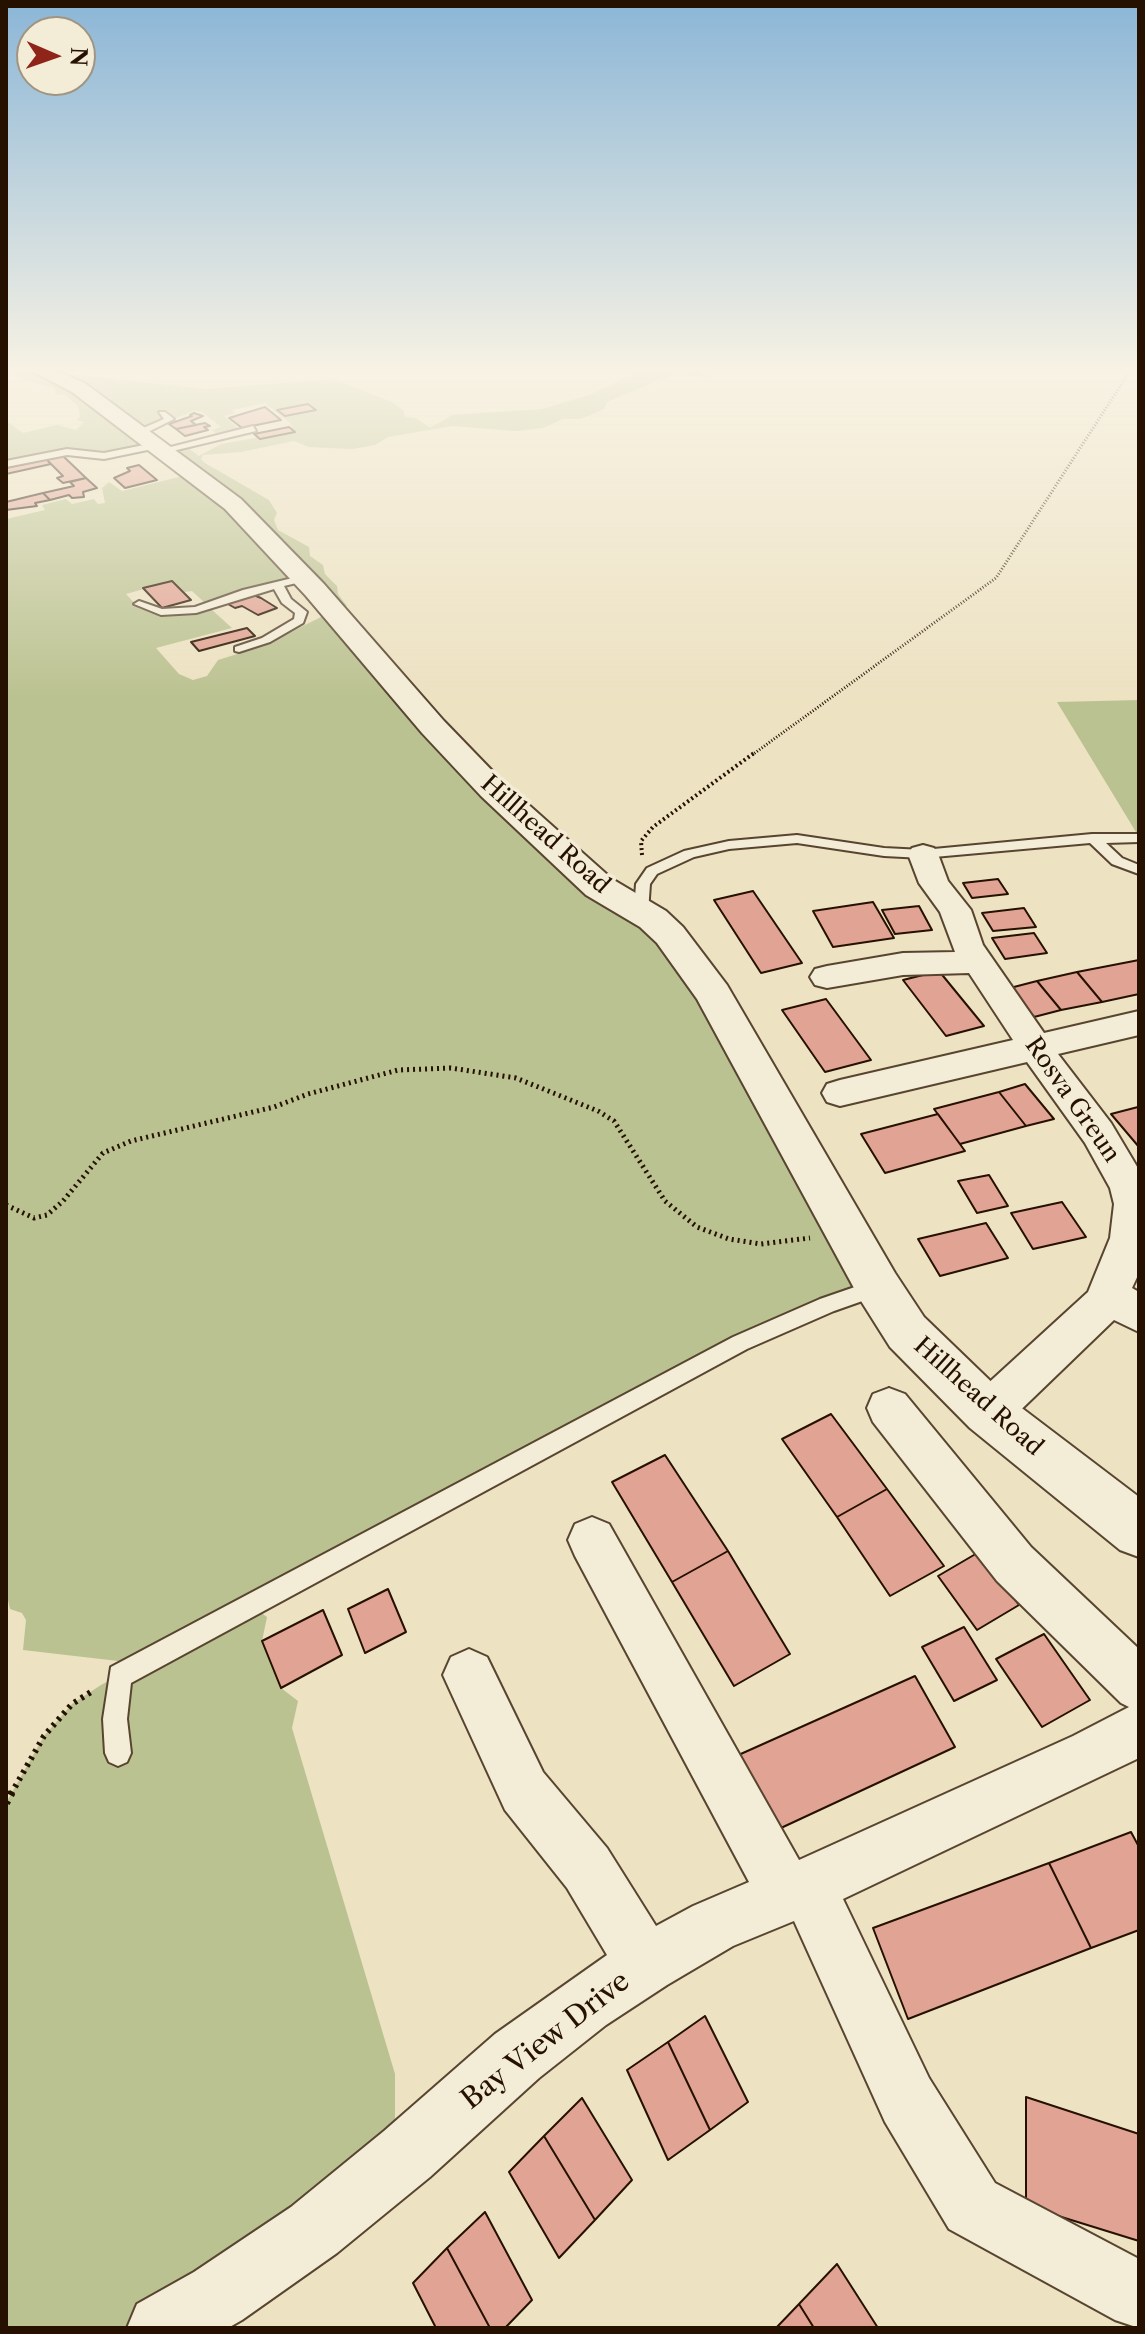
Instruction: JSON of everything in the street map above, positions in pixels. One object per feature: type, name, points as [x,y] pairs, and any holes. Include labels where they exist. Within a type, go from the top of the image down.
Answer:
[{"type":"street","name":"Hillhead Road","points":[[200,480],[233,504],[292,582],[492,789],[599,887],[644,893],[713,994],[878,1287],[907,1332],[988,1412],[1139,1531]]},
{"type":"street","name":"Rosva Greun","points":[[923,854],[934,883],[955,910],[967,946],[1098,1133],[1129,1187],[1133,1204],[1124,1305],[1096,1313],[988,1412]]},
{"type":"street","points":[[827,977],[903,964],[977,962]]},
{"type":"street","points":[[840,1093],[1139,1023]]},
{"type":"street","points":[[889,1408],[1014,1564],[1139,1685]]},
{"type":"street","points":[[592,1540],[797,1891],[907,2100],[972,2206],[1139,2296]]},
{"type":"street","points":[[469,1675],[524,1791],[587,1868],[646,1964]]},
{"type":"street","name":"Bay View Drive","points":[[161,2328],[218,2296],[314,2230],[407,2154],[517,2056],[585,2004],[646,1964],[713,1926],[797,1891],[1092,1755],[1139,1729]]},
{"type":"lane","points":[[139,604],[151,610],[186,611],[292,582]]},
{"type":"lane","points":[[239,649],[266,640],[299,621],[301,612],[286,601],[292,582]]},
{"type":"lane","points":[[644,893],[696,852],[778,839],[923,854],[1092,838],[1139,838]]},
{"type":"lane","points":[[1092,838],[1117,861],[1139,870]]},
{"type":"lane","points":[[118,1753],[115,1719],[120,1676],[740,1343],[827,1305],[878,1287]]},
{"type":"path","points":[[644,893],[640,850],[647,832],[996,578],[1059,480]]},
{"type":"path","points":[[6,1205],[34,1218],[47,1215],[63,1201],[85,1169],[103,1153],[131,1141],[274,1107],[321,1090],[398,1070],[451,1068],[516,1078],[598,1111],[614,1121],[665,1201],[679,1215],[714,1234],[761,1244],[849,1232]]},
{"type":"path","points":[[6,1803],[44,1736],[63,1713],[81,1698],[120,1676]]},
{"type":"green space","points":[[167,480],[234,480],[269,500],[277,513],[274,520],[278,530],[309,547],[310,556],[323,565],[325,574],[337,586],[338,594],[347,606],[338,610],[303,577],[259,586],[205,603],[192,591],[184,592],[172,581],[126,594],[139,608],[152,613],[181,614],[210,608],[232,628],[156,648],[179,674],[193,680],[207,676],[218,660],[263,646],[333,611],[432,727],[652,919],[877,1286],[827,1304],[120,1673],[118,1661],[23,1650],[26,1620],[22,1613],[10,1609],[6,1591],[6,519],[45,510],[42,505],[66,499],[72,504],[94,499],[98,504],[105,503],[102,488],[109,482],[122,491]]},
{"type":"green space","points":[[1139,700],[1139,837],[1057,702]]},
{"type":"green space","points":[[252,1606],[267,1617],[262,1641],[281,1688],[298,1701],[292,1728],[395,2074],[395,2126],[157,2328],[6,2328],[6,1803],[44,1736],[72,1704],[101,1685]]},
{"type":"building","points":[[88,480],[97,488],[83,492],[84,497],[72,498],[69,495],[50,500],[43,493],[74,486],[70,482]]},
{"type":"building","points":[[116,480],[157,480],[125,488]]},
{"type":"building","points":[[43,493],[50,500],[35,503],[37,506],[6,510],[6,502]]},
{"type":"building","points":[[172,581],[191,600],[162,608],[143,588]]},
{"type":"building","points":[[251,594],[277,608],[258,615],[242,606],[235,608],[228,604]]},
{"type":"building","points":[[247,628],[255,636],[199,651],[191,642]]},
{"type":"building","points":[[998,879],[1008,894],[972,898],[963,883]]},
{"type":"building","points":[[753,891],[802,963],[761,973],[714,900]]},
{"type":"building","points":[[873,902],[894,938],[833,947],[813,911]]},
{"type":"building","points":[[919,906],[932,930],[895,934],[882,910]]},
{"type":"building","points":[[1024,908],[1036,927],[993,931],[982,913]]},
{"type":"building","points":[[1034,933],[1047,953],[1005,959],[992,938]]},
{"type":"building","points":[[1139,960],[1139,994],[1102,1002],[1077,972]]},
{"type":"building","points":[[939,971],[984,1026],[946,1036],[903,980]]},
{"type":"building","points":[[1077,972],[1102,1002],[1061,1010],[1037,981]]},
{"type":"building","points":[[1037,981],[1061,1010],[1034,1017],[1010,988]]},
{"type":"building","points":[[826,999],[871,1060],[825,1072],[782,1010]]},
{"type":"building","points":[[1025,1084],[1054,1119],[1026,1126],[999,1092]]},
{"type":"building","points":[[999,1092],[1026,1126],[960,1144],[934,1109]]},
{"type":"building","points":[[1139,1108],[1139,1147],[1111,1114]]},
{"type":"building","points":[[938,1114],[965,1151],[885,1173],[861,1134]]},
{"type":"building","points":[[989,1175],[1008,1206],[977,1213],[958,1181]]},
{"type":"building","points":[[1062,1202],[1086,1237],[1033,1249],[1011,1213]]},
{"type":"building","points":[[986,1223],[1008,1258],[940,1276],[918,1239]]},
{"type":"building","points":[[831,1414],[887,1489],[837,1517],[782,1439]]},
{"type":"building","points":[[665,1455],[728,1551],[672,1582],[612,1482]]},
{"type":"building","points":[[887,1489],[944,1566],[890,1596],[837,1517]]},
{"type":"building","points":[[728,1551],[790,1654],[734,1686],[672,1582]]},
{"type":"building","points":[[979,1552],[1019,1605],[977,1630],[938,1576]]},
{"type":"building","points":[[388,1589],[406,1632],[365,1653],[348,1609]]},
{"type":"building","points":[[323,1610],[342,1655],[281,1688],[262,1641]]},
{"type":"building","points":[[964,1627],[997,1680],[954,1701],[922,1647]]},
{"type":"building","points":[[1044,1634],[1090,1700],[1042,1727],[996,1659]]},
{"type":"building","points":[[915,1676],[955,1747],[768,1834],[734,1757]]},
{"type":"building","points":[[1131,1832],[1139,1847],[1139,1930],[1091,1948],[1049,1863]]},
{"type":"building","points":[[1049,1863],[1091,1948],[908,2019],[873,1928]]},
{"type":"building","points":[[705,2016],[748,2102],[710,2130],[668,2042]]},
{"type":"building","points":[[668,2042],[710,2130],[668,2160],[627,2070]]},
{"type":"building","points":[[1026,2097],[1139,2134],[1139,2241],[1026,2206]]},
{"type":"building","points":[[582,2098],[632,2180],[595,2220],[544,2136]]},
{"type":"building","points":[[544,2136],[595,2220],[559,2258],[509,2172]]},
{"type":"building","points":[[485,2212],[532,2300],[505,2328],[490,2328],[447,2248]]},
{"type":"building","points":[[447,2248],[490,2328],[436,2328],[413,2283]]},
{"type":"building","points":[[837,2264],[878,2328],[814,2328],[799,2304]]},
{"type":"building","points":[[799,2304],[814,2328],[776,2328]]}]
